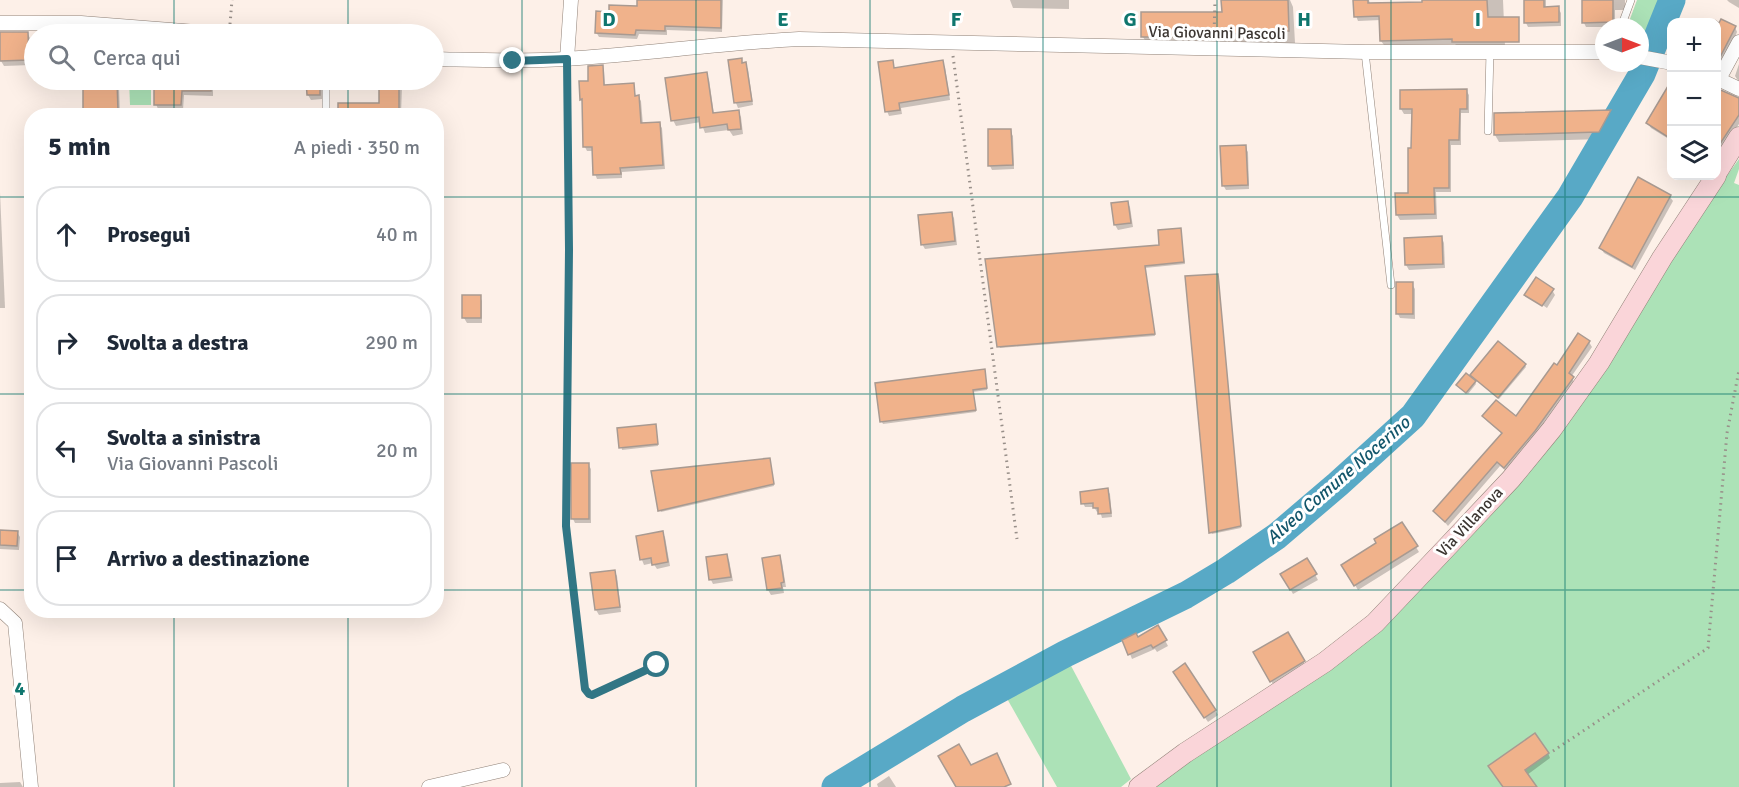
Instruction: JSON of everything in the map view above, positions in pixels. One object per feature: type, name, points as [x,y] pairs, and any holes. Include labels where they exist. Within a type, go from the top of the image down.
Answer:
[{"type":"main road","name":"Via Villanova","points":[[1721,167],[1737,143]]},
{"type":"main road","name":"Via Villanova","points":[[1139,787],[1185,753],[1324,662],[1375,622],[1464,529],[1511,478],[1559,420],[1599,363],[1662,258],[1713,180]]},
{"type":"street","points":[[567,59],[571,0]]},
{"type":"street","points":[[0,23],[94,24]]},
{"type":"street","name":"Via Giovanni Pascoli","points":[[444,59],[513,61],[567,59],[799,39],[1214,50],[1595,52]]},
{"type":"street","points":[[1721,74],[1739,42]]},
{"type":"street","points":[[1649,59],[1667,62]]},
{"type":"street","points":[[1721,80],[1739,89]]},
{"type":"street","points":[[0,609],[15,623],[31,787]]},
{"type":"street","points":[[429,787],[503,770]]},
{"type":"lane","points":[[1624,18],[1631,0]]},
{"type":"lane","points":[[1488,131],[1490,51]]},
{"type":"lane","points":[[1365,52],[1391,285]]},
{"type":"lane","points":[[326,90],[326,108]]},
{"type":"path","points":[[231,24],[232,0]]},
{"type":"path","points":[[1214,50],[1215,0]]},
{"type":"path","points":[[951,43],[1017,539]]},
{"type":"path","points":[[567,59],[569,250],[566,526],[585,689],[592,695],[657,665]]},
{"type":"path","points":[[1553,751],[1708,648],[1727,433],[1739,370]]},
{"type":"green space","points":[[1637,0],[1661,0],[1649,33],[1649,18],[1630,18]]},
{"type":"green space","points":[[129,90],[151,90],[151,105],[130,105]]},
{"type":"green space","points":[[1739,159],[1739,169],[1734,183],[1739,185],[1739,787],[1154,787],[1455,552]]},
{"type":"green space","points":[[1069,662],[1131,779],[1121,787],[1057,787],[1005,695]]},
{"type":"building","points":[[637,0],[721,0],[721,28],[665,26],[665,31],[636,30],[635,35],[595,33],[596,11],[609,12],[609,5],[637,6]]},
{"type":"building","points":[[1221,0],[1288,0],[1289,31],[1209,35],[1209,37],[1141,37],[1141,12],[1222,12]]},
{"type":"building","points":[[1353,0],[1368,0],[1368,3],[1487,0],[1488,17],[1519,17],[1519,42],[1452,42],[1452,39],[1380,41],[1379,16],[1354,17]]},
{"type":"building","points":[[1524,0],[1544,0],[1544,7],[1559,6],[1559,22],[1524,23]]},
{"type":"building","points":[[1582,0],[1613,0],[1613,18],[1595,18],[1595,23],[1582,23]]},
{"type":"building","points":[[1721,19],[1736,26],[1721,55]]},
{"type":"building","points":[[0,32],[24,32],[24,60],[0,61]]},
{"type":"building","points":[[742,58],[742,63],[746,62],[752,101],[734,103],[728,60]]},
{"type":"building","points":[[893,60],[894,68],[943,60],[949,95],[899,103],[900,110],[885,112],[878,62]]},
{"type":"building","points":[[603,65],[604,85],[634,83],[635,96],[639,95],[641,123],[660,122],[663,165],[620,168],[621,174],[593,175],[592,147],[583,147],[582,99],[580,100],[579,81],[588,81],[588,66]]},
{"type":"building","points":[[707,72],[713,113],[739,110],[741,129],[728,130],[727,124],[700,128],[699,117],[671,121],[665,78]]},
{"type":"building","points":[[1667,88],[1667,136],[1646,123]]},
{"type":"building","points":[[1467,89],[1467,109],[1460,109],[1459,140],[1449,140],[1449,188],[1434,188],[1435,214],[1396,215],[1395,193],[1408,193],[1408,148],[1411,148],[1412,109],[1400,109],[1400,90]]},
{"type":"building","points":[[83,90],[117,90],[118,108],[83,108]]},
{"type":"building","points":[[154,90],[211,90],[182,91],[181,105],[154,105]]},
{"type":"building","points":[[307,90],[320,90],[320,95],[307,95]]},
{"type":"building","points":[[379,90],[399,90],[399,108],[338,108],[338,103],[379,103]]},
{"type":"building","points":[[1721,90],[1739,98],[1739,115],[1721,142]]},
{"type":"building","points":[[1611,110],[1599,132],[1494,135],[1494,113]]},
{"type":"building","points":[[988,129],[1011,129],[1013,165],[988,166]]},
{"type":"building","points":[[1246,145],[1248,185],[1222,186],[1220,146]]},
{"type":"building","points":[[1638,177],[1671,195],[1632,267],[1599,248]]},
{"type":"building","points":[[1128,201],[1131,223],[1114,225],[1111,203]]},
{"type":"building","points":[[952,212],[955,241],[921,245],[918,215]]},
{"type":"building","points":[[1181,228],[1184,262],[1145,266],[1155,334],[997,347],[985,259],[1159,245],[1158,230]]},
{"type":"building","points":[[1442,236],[1443,264],[1405,265],[1404,238]]},
{"type":"building","points":[[1218,274],[1241,526],[1209,533],[1185,276]]},
{"type":"building","points":[[1536,277],[1554,289],[1542,306],[1524,295]]},
{"type":"building","points":[[1396,282],[1413,282],[1413,314],[1396,314]]},
{"type":"building","points":[[462,295],[481,295],[481,318],[462,318]]},
{"type":"building","points":[[1578,333],[1590,341],[1569,373],[1574,377],[1535,431],[1504,468],[1497,462],[1445,522],[1433,511],[1502,433],[1482,416],[1496,400],[1516,416],[1554,363],[1557,365]]},
{"type":"building","points":[[1498,341],[1526,364],[1498,398],[1470,375]]},
{"type":"building","points":[[985,369],[987,388],[973,390],[976,410],[880,422],[875,383]]},
{"type":"building","points":[[1466,373],[1476,381],[1466,393],[1456,385]]},
{"type":"building","points":[[656,424],[658,444],[619,448],[617,428]]},
{"type":"building","points":[[770,458],[774,484],[658,511],[651,471]]},
{"type":"building","points":[[571,463],[589,463],[589,519],[571,519]]},
{"type":"building","points":[[1108,488],[1111,513],[1098,514],[1098,508],[1093,508],[1093,503],[1081,504],[1080,492]]},
{"type":"building","points":[[1402,522],[1418,546],[1354,586],[1341,565],[1376,543],[1374,539]]},
{"type":"building","points":[[0,530],[18,531],[17,546],[0,545]]},
{"type":"building","points":[[663,531],[668,562],[652,565],[651,558],[640,560],[636,536]]},
{"type":"building","points":[[727,554],[731,577],[709,580],[706,557]]},
{"type":"building","points":[[780,555],[784,582],[781,583],[782,588],[767,590],[762,558]]},
{"type":"building","points":[[1307,558],[1317,574],[1290,590],[1280,574]]},
{"type":"building","points":[[615,570],[620,607],[595,610],[590,573]]},
{"type":"building","points":[[1158,625],[1167,640],[1153,648],[1151,645],[1128,655],[1122,640],[1136,633],[1138,637]]},
{"type":"building","points":[[1288,632],[1305,661],[1270,682],[1253,652]]},
{"type":"building","points":[[1185,663],[1216,710],[1204,718],[1173,672]]},
{"type":"building","points":[[1535,733],[1549,753],[1525,770],[1537,787],[1503,787],[1488,766]]},
{"type":"building","points":[[959,744],[971,765],[997,753],[1011,784],[1004,787],[956,787],[938,756]]},
{"type":"waterway","name":"Alveo Comune Nocerino","points":[[835,787],[963,709],[1065,654],[1186,595],[1226,571],[1277,536],[1413,416],[1570,197],[1642,74],[1672,0]]},
{"type":"route","points":[[513,61],[567,59],[569,250],[566,526],[586,692],[592,695],[657,665]]}]
